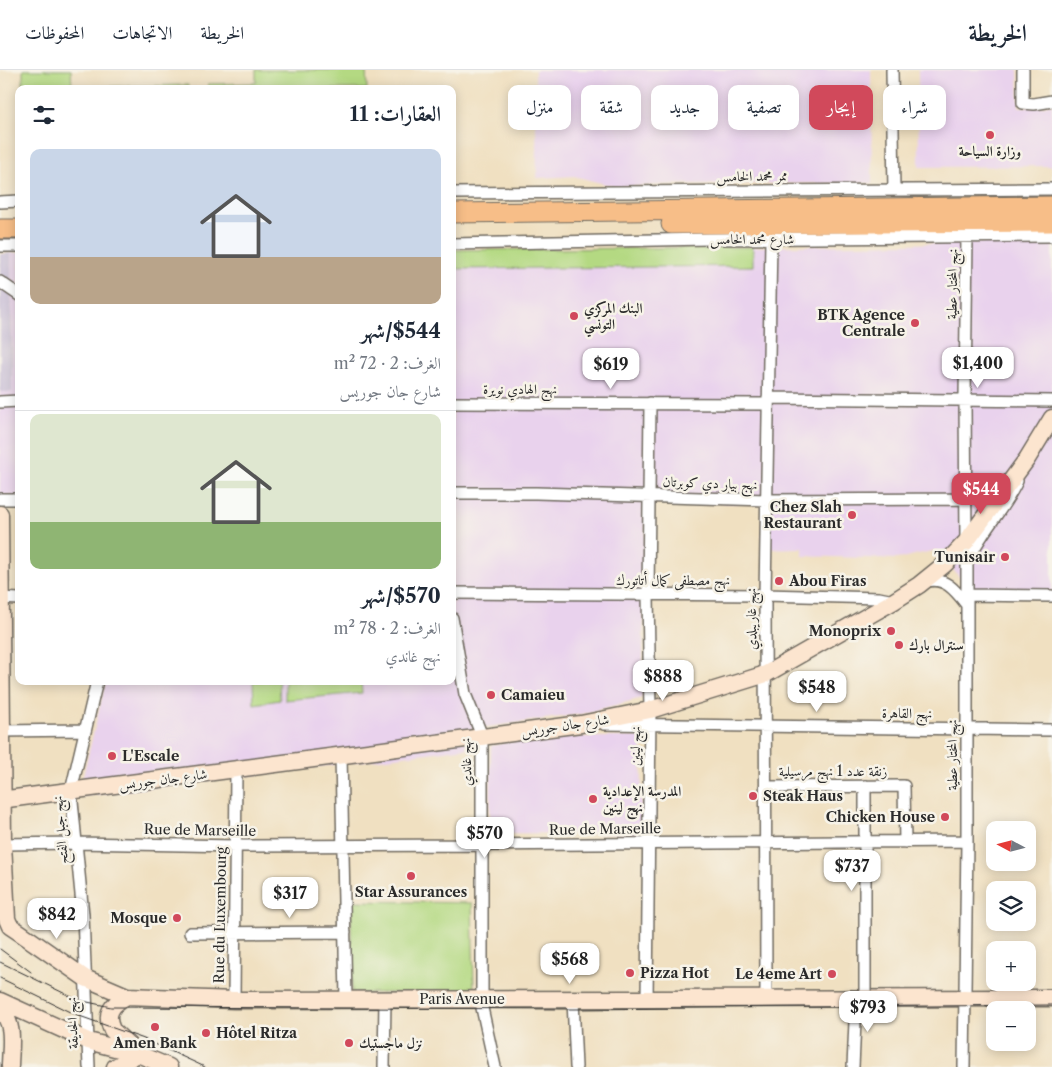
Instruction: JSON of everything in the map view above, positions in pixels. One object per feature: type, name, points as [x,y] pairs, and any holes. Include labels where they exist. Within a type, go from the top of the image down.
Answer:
[{"type":"main road","name":"شارع محمد الخامس","points":[[456,212],[1052,206]]},
{"type":"main road","points":[[0,217],[15,216]]},
{"type":"main road","name":"شارع محمد الخامس","points":[[456,224],[1052,222]]},
{"type":"main road","points":[[0,229],[15,228]]},
{"type":"main road","name":"شارع جان جوريس","points":[[1,800],[482,736],[650,718],[766,674],[894,601],[918,585],[944,564],[966,542],[1027,459],[1052,418]]},
{"type":"main road","points":[[0,514],[1,800],[3,844]]},
{"type":"main road","name":"Paris Avenue","points":[[3,844],[7,919],[10,926],[86,978],[127,996],[234,1000],[1052,998]]},
{"type":"main road","points":[[127,996],[111,1007],[110,1026],[138,1054]]},
{"type":"main road","points":[[0,1001],[88,1041],[138,1054],[169,1067]]},
{"type":"main road","points":[[0,1010],[7,1016],[11,1026],[10,1067]]},
{"type":"main road","points":[[115,1067],[138,1054]]},
{"type":"street","points":[[892,70],[894,190]]},
{"type":"street","points":[[1023,70],[1022,103],[1034,104],[1052,101]]},
{"type":"street","name":"ممر محمد الخامس","points":[[456,193],[1052,189]]},
{"type":"street","points":[[0,202],[15,201]]},
{"type":"street","name":"شارع محمد الخامس","points":[[456,244],[710,239],[771,240],[1052,236]]},
{"type":"street","name":"نهج المختار عطية","points":[[966,542],[967,237]]},
{"type":"street","name":"نهج غاريبلدي","points":[[766,999],[766,595],[771,240]]},
{"type":"street","points":[[0,246],[15,246]]},
{"type":"street","points":[[0,282],[15,291]]},
{"type":"street","name":"نهج الهادي نويرة","points":[[456,403],[650,403],[965,399],[1052,401]]},
{"type":"street","points":[[0,402],[15,401]]},
{"type":"street","name":"نهج لينين","points":[[647,1000],[650,718],[648,595],[650,403]]},
{"type":"street","name":"نهج المختار عطية","points":[[964,1067],[968,730],[967,563],[972,551],[1011,495],[1027,459]]},
{"type":"street","name":"نهج بيار دي كوبرتان","points":[[456,493],[545,493],[767,500],[966,499]]},
{"type":"street","points":[[0,499],[15,499]]},
{"type":"street","points":[[918,585],[931,580],[940,580],[967,600],[1052,596]]},
{"type":"street","name":"نهج مصطفى كمال أتاتورك","points":[[456,593],[766,595],[879,598],[894,601]]},
{"type":"street","points":[[1,598],[15,599]]},
{"type":"street","name":"نهج غاندي","points":[[456,641],[465,694],[482,736],[482,1008],[495,1067]]},
{"type":"street","name":"نهج جبل الفتح","points":[[86,978],[83,915],[71,791],[96,685]]},
{"type":"street","name":"نهج القاهرة","points":[[650,718],[767,726],[1052,730]]},
{"type":"street","points":[[1,731],[85,730]]},
{"type":"street","points":[[341,756],[346,999]]},
{"type":"street","name":"Rue du Luxembourg","points":[[234,1000],[236,770]]},
{"type":"street","points":[[853,1067],[861,999],[865,786]]},
{"type":"street","name":"زنقة عدد 1 نهج مرسيلية","points":[[767,787],[904,786],[905,842]]},
{"type":"street","name":"Rue de Marseille","points":[[3,844],[344,846],[967,841]]},
{"type":"street","points":[[190,933],[344,932]]},
{"type":"street","name":"نهج الحديقة","points":[[86,978],[89,1067]]},
{"type":"street","points":[[384,1067],[385,999]]},
{"type":"street","points":[[573,1000],[576,1067]]},
{"type":"shaded area","points":[[535,70],[871,70],[871,85],[809,85],[809,130],[872,130],[872,183],[675,184],[617,187],[574,176],[537,178],[536,130],[571,130],[571,85],[535,85]]},
{"type":"shaded area","points":[[918,70],[1018,70],[1019,107],[1052,104],[1052,166],[919,167],[919,130],[946,130],[946,85],[918,85]]},
{"type":"shaded area","points":[[1052,241],[1052,591],[971,590],[936,550],[897,559],[803,556],[803,548],[762,549],[762,504],[646,501],[642,698],[581,714],[465,730],[467,748],[78,797],[105,685],[456,685],[456,250]]},
{"type":"shaded area","points":[[11,253],[15,253],[15,508],[13,508],[12,495],[0,495],[0,392],[12,392]]},
{"type":"shaded area","points":[[11,253],[12,392],[0,392],[0,254]]},
{"type":"shaded area","name":"المدرسة الإعدادية نهج لينين","points":[[642,737],[641,834],[490,833],[491,746],[524,739]]},
{"type":"green space","points":[[23,70],[71,70],[72,85],[23,85]]},
{"type":"green space","points":[[256,70],[366,70],[367,85],[208,85],[256,83]]},
{"type":"green space","points":[[753,247],[753,266],[456,269],[456,250]]},
{"type":"green space","points":[[253,685],[279,685],[280,700],[254,704]]},
{"type":"green space","points":[[285,685],[361,685],[362,693],[285,700]]},
{"type":"green space","points":[[351,901],[472,903],[474,992],[352,993]]},
{"type":"tram line","points":[[0,949],[31,972]]},
{"type":"tram line","points":[[0,962],[78,1000],[111,1007],[574,1009],[1052,1005]]},
{"type":"tram line","points":[[0,978],[74,1014],[144,1039],[205,1067]]},
{"type":"place","name":"وزارة السياحة","points":[[990,135]]},
{"type":"place","name":"البنك المركزي التونسي","points":[[574,316]]},
{"type":"place","name":"BTK Agence Centrale","points":[[915,323]]},
{"type":"place","name":"Chez Slah Restaurant","points":[[852,515]]},
{"type":"place","name":"Tunisair","points":[[1005,557]]},
{"type":"place","name":"Abou Firas","points":[[779,581]]},
{"type":"place","name":"Monoprix","points":[[891,631]]},
{"type":"place","name":"سنترال بارك","points":[[899,645]]},
{"type":"place","name":"Camaieu","points":[[491,695]]},
{"type":"place","name":"L'Escale","points":[[112,756]]},
{"type":"place","name":"Steak Haus","points":[[753,796]]},
{"type":"place","name":"المدرسة الإعدادية نهج لينين","points":[[593,799]]},
{"type":"place","name":"Chicken House","points":[[945,817]]},
{"type":"place","name":"Star Assurances","points":[[411,876]]},
{"type":"place","name":"Mosque","points":[[177,918]]},
{"type":"place","name":"Pizza Hot","points":[[630,973]]},
{"type":"place","name":"Le 4eme Art","points":[[832,974]]},
{"type":"place","name":"Amen Bank","points":[[155,1027]]},
{"type":"place","name":"Hôtel Ritza","points":[[206,1033]]},
{"type":"place","name":"نزل ماجستيك","points":[[349,1043]]}]
